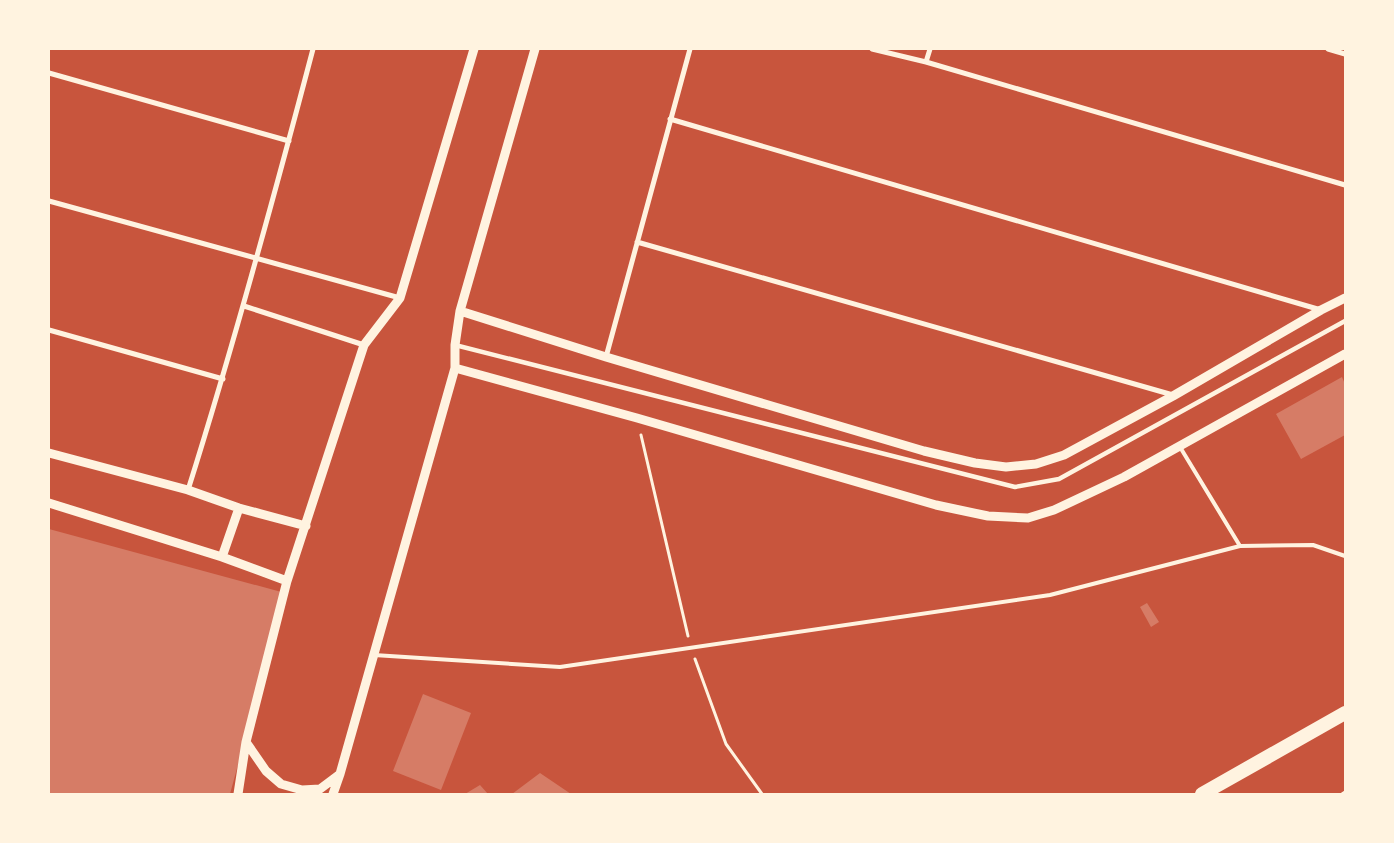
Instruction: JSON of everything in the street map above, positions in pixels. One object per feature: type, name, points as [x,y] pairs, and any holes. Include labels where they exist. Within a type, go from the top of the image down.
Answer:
[{"type":"highway","points":[[1202,794],[1345,713]]},
{"type":"street","points":[[188,490],[244,306],[255,259],[313,49]]},
{"type":"street","points":[[238,794],[246,742],[288,581],[364,345],[400,298],[474,49]]},
{"type":"street","points":[[332,794],[340,774],[455,368],[455,345],[460,312],[535,49]]},
{"type":"street","points":[[606,357],[690,49]]},
{"type":"street","points":[[872,49],[926,62],[1345,185]]},
{"type":"street","points":[[926,62],[930,49]]},
{"type":"street","points":[[1328,49],[1345,54]]},
{"type":"street","points":[[49,73],[289,140]]},
{"type":"street","points":[[670,120],[1321,310]]},
{"type":"street","points":[[49,201],[400,298]]},
{"type":"street","points":[[637,242],[1174,396]]},
{"type":"street","points":[[460,312],[924,451],[975,463],[1006,467],[1036,464],[1064,455],[1174,396],[1321,310],[1345,298]]},
{"type":"street","points":[[244,306],[364,345]]},
{"type":"street","points":[[455,345],[1015,487],[1059,479],[1345,321]]},
{"type":"street","points":[[49,330],[223,380]]},
{"type":"street","points":[[455,368],[637,418],[936,505],[988,516],[1028,518],[1054,510],[1124,477],[1345,354]]},
{"type":"street","points":[[49,453],[188,490],[239,508],[306,526]]},
{"type":"street","points":[[49,503],[222,557],[288,581]]},
{"type":"street","points":[[222,557],[239,508]]},
{"type":"street","points":[[246,742],[266,771],[281,784],[302,790],[320,789],[340,774]]},
{"type":"lane","points":[[1180,446],[1240,546]]},
{"type":"lane","points":[[374,655],[560,667],[1050,595],[1240,546],[1313,545],[1345,556]]},
{"type":"path","points":[[637,418],[691,648],[726,744],[762,794]]},
{"type":"building","points":[[1342,377],[1345,384],[1345,435],[1301,459],[1276,414]]},
{"type":"building","points":[[49,529],[285,593],[230,794],[49,794]]},
{"type":"building","points":[[1147,603],[1159,622],[1151,627],[1140,607]]},
{"type":"building","points":[[423,694],[471,713],[441,790],[393,771]]},
{"type":"building","points":[[540,773],[571,794],[512,794]]},
{"type":"building","points":[[480,785],[488,794],[465,794]]}]
